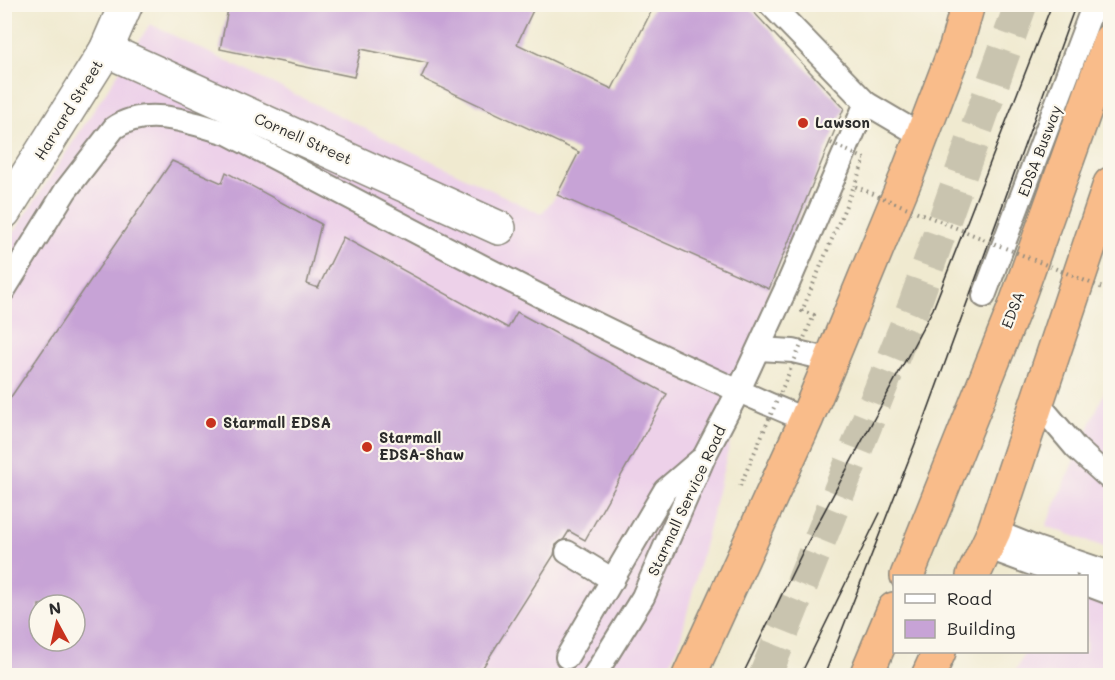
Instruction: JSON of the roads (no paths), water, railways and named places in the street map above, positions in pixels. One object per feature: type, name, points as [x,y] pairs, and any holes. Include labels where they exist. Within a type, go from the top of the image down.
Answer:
[{"type":"highway","points":[[689,675],[806,420],[831,360],[922,136],[956,47],[968,4]]},
{"type":"highway","name":"EDSA","points":[[907,575],[1014,309],[1110,40]]},
{"type":"highway","points":[[984,552],[1110,184]]},
{"type":"highway","points":[[866,675],[893,611]]},
{"type":"highway","points":[[928,675],[938,653]]},
{"type":"street","name":"Harvard Street","points":[[4,212],[106,50],[126,4]]},
{"type":"street","name":"Cornell Street","points":[[106,50],[499,228]]},
{"type":"lane","points":[[770,4],[866,102],[922,136]]},
{"type":"lane","name":"EDSA Busway","points":[[984,296],[1094,4]]},
{"type":"lane","name":"Starmall Service Road","points":[[595,674],[643,597],[704,457],[759,349],[781,281],[866,102]]},
{"type":"lane","points":[[4,290],[66,190],[114,128],[123,121],[138,116],[176,119],[227,133],[558,304],[696,372],[806,420]]},
{"type":"lane","points":[[759,349],[793,351],[831,360]]},
{"type":"lane","points":[[1037,402],[1076,448],[1110,479]]},
{"type":"lane","points":[[567,657],[665,490],[704,457]]},
{"type":"lane","points":[[984,552],[1036,548],[1110,573]]},
{"type":"lane","points":[[567,552],[613,580]]},
{"type":"lane","points":[[984,552],[1062,575]]},
{"type":"lane","points":[[1088,585],[1110,593]]},
{"type":"tunnel","points":[[765,676],[915,303],[1021,4]]},
{"type":"tram line","points":[[742,676],[804,549],[933,309],[1052,4]]},
{"type":"tram line","points":[[824,676],[922,426],[1076,4]]},
{"type":"tram line","points":[[800,676],[880,513]]},
{"type":"place","name":"Lawson","points":[[803,123]]},
{"type":"place","name":"Starmall EDSA","points":[[211,423]]},
{"type":"place","name":"Starmall EDSA-Shaw","points":[[367,447]]}]
